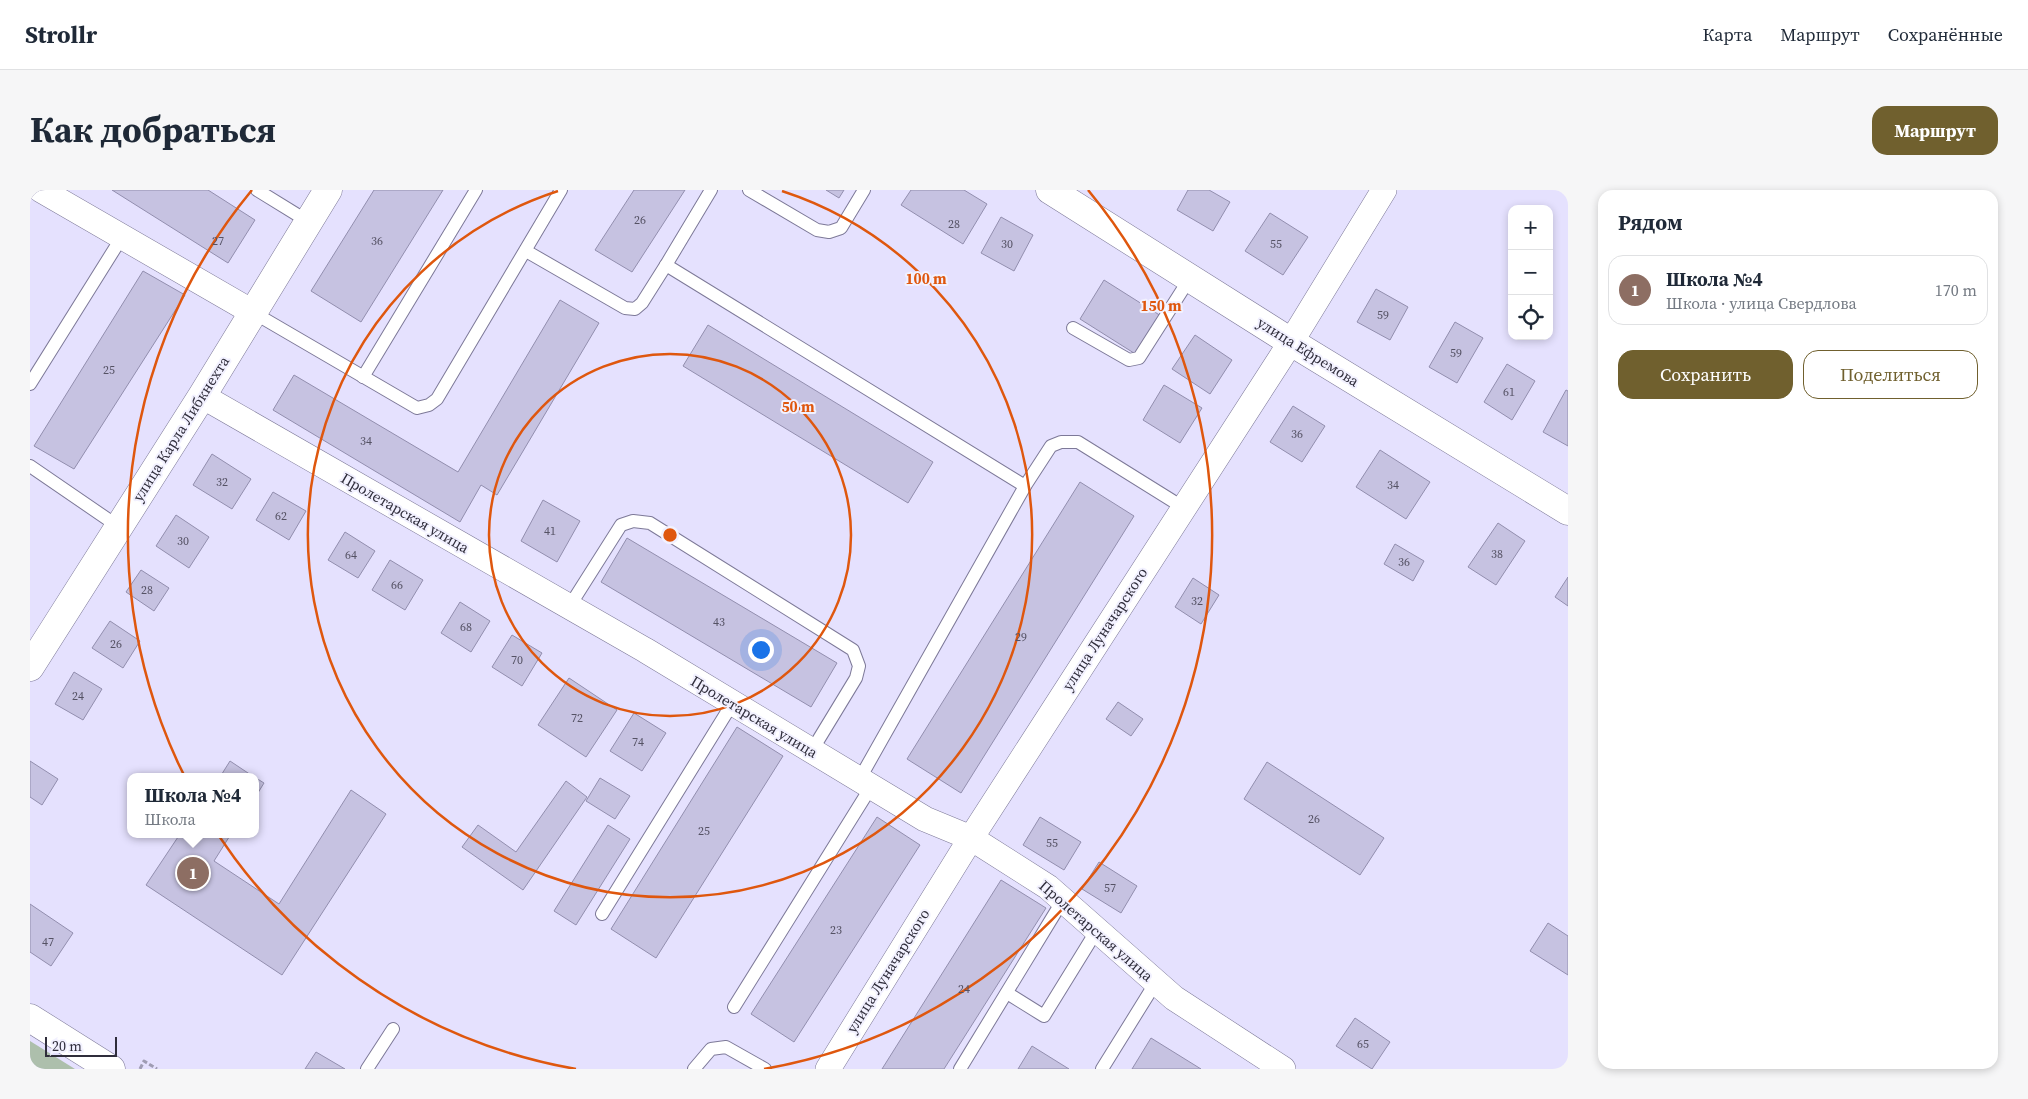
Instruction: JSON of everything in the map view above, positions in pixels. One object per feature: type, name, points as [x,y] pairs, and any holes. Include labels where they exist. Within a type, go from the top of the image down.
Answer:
[{"type":"main road","name":"улица Карла Либкнехта","points":[[30,667],[254,313],[328,190]]},
{"type":"main road","name":"улица Ефремова","points":[[1050,190],[1291,342],[1568,511]]},
{"type":"main road","points":[[30,1018],[111,1069]]},
{"type":"street","points":[[41,190],[254,313]]},
{"type":"street","name":"улица Луначарского","points":[[828,1069],[971,838],[1291,342],[1384,190]]},
{"type":"street","name":"Пролетарская улица","points":[[202,396],[569,607],[925,819],[971,838],[1048,887],[1174,998],[1283,1069]]},
{"type":"lane","points":[[257,190],[309,222]]},
{"type":"lane","points":[[363,377],[476,190]]},
{"type":"lane","points":[[254,313],[416,408],[429,405],[437,399],[561,190]]},
{"type":"lane","points":[[526,251],[625,308],[635,309],[642,303],[711,190]]},
{"type":"lane","points":[[749,190],[817,230],[829,232],[841,228],[864,190]]},
{"type":"lane","points":[[30,384],[122,237]]},
{"type":"lane","points":[[666,265],[1025,486]]},
{"type":"lane","points":[[1073,328],[1129,360],[1139,358],[1190,278]]},
{"type":"lane","points":[[734,1007],[865,784],[1025,486],[1051,446],[1061,442],[1078,442],[1184,508]]},
{"type":"lane","points":[[30,466],[119,527]]},
{"type":"lane","points":[[569,607],[620,525],[633,521],[650,523],[853,650],[859,666],[856,678],[811,752]]},
{"type":"lane","points":[[602,914],[732,704]]},
{"type":"lane","points":[[960,1069],[1063,900]]},
{"type":"lane","points":[[1006,993],[1044,1016],[1097,930]]},
{"type":"lane","points":[[1102,1069],[1156,982]]},
{"type":"lane","points":[[367,1069],[393,1029]]},
{"type":"lane","points":[[694,1069],[711,1049],[726,1047],[765,1069]]},
{"type":"path","points":[[140,1069],[144,1061],[157,1069]]},
{"type":"green space","points":[[30,1041],[75,1069],[30,1069]]},
{"type":"building","points":[[112,190],[208,190],[255,220],[228,263]]},
{"type":"building","points":[[374,190],[443,190],[361,322],[311,291]]},
{"type":"building","points":[[634,190],[685,190],[632,272],[595,250]]},
{"type":"building","points":[[826,190],[844,190],[839,198]]},
{"type":"building","points":[[911,190],[964,190],[987,204],[963,244],[901,205]]},
{"type":"building","points":[[1188,190],[1209,190],[1230,202],[1213,231],[1177,210]]},
{"type":"building","points":[[1270,213],[1308,237],[1283,275],[1245,251]]},
{"type":"building","points":[[1001,217],[1033,235],[1014,271],[981,253]]},
{"type":"building","points":[[143,271],[185,295],[74,469],[34,446]]},
{"type":"building","points":[[1104,280],[1161,316],[1137,355],[1080,319]]},
{"type":"building","points":[[1376,289],[1408,307],[1390,340],[1357,322]]},
{"type":"building","points":[[560,300],[599,323],[497,495],[481,485],[460,522],[273,410],[294,375],[458,472]]},
{"type":"building","points":[[1455,322],[1483,338],[1457,383],[1429,367]]},
{"type":"building","points":[[708,325],[933,462],[908,503],[683,366]]},
{"type":"building","points":[[1195,335],[1232,360],[1210,394],[1172,369]]},
{"type":"building","points":[[1507,364],[1535,381],[1512,420],[1484,402]]},
{"type":"building","points":[[1164,385],[1202,408],[1180,443],[1143,420]]},
{"type":"building","points":[[1566,390],[1568,391],[1568,446],[1543,432]]},
{"type":"building","points":[[1293,406],[1325,426],[1302,462],[1270,442]]},
{"type":"building","points":[[1380,450],[1430,482],[1406,519],[1356,487]]},
{"type":"building","points":[[212,454],[251,479],[232,509],[193,485]]},
{"type":"building","points":[[1080,482],[1134,516],[961,793],[907,759]]},
{"type":"building","points":[[273,492],[306,511],[289,540],[256,520]]},
{"type":"building","points":[[543,500],[580,521],[557,562],[521,541]]},
{"type":"building","points":[[176,515],[209,537],[189,568],[156,546]]},
{"type":"building","points":[[1498,523],[1525,541],[1496,585],[1468,567]]},
{"type":"building","points":[[345,532],[375,551],[358,578],[328,560]]},
{"type":"building","points":[[627,538],[837,663],[811,707],[601,582]]},
{"type":"building","points":[[1395,544],[1424,561],[1413,581],[1384,564]]},
{"type":"building","points":[[390,560],[423,580],[405,610],[372,590]]},
{"type":"building","points":[[141,570],[169,588],[154,611],[126,592]]},
{"type":"building","points":[[1568,577],[1568,606],[1555,597]]},
{"type":"building","points":[[1193,578],[1219,595],[1201,624],[1175,607]]},
{"type":"building","points":[[460,602],[490,621],[471,652],[441,633]]},
{"type":"building","points":[[110,621],[140,641],[123,668],[92,648]]},
{"type":"building","points":[[512,635],[542,653],[522,686],[492,667]]},
{"type":"building","points":[[74,672],[102,689],[83,720],[55,704]]},
{"type":"building","points":[[569,678],[617,710],[586,757],[538,725]]},
{"type":"building","points":[[1118,702],[1143,719],[1131,736],[1106,719]]},
{"type":"building","points":[[634,713],[666,733],[642,771],[610,751]]},
{"type":"building","points":[[737,727],[783,756],[656,958],[611,929]]},
{"type":"building","points":[[30,761],[58,779],[42,805],[30,797]]},
{"type":"building","points":[[230,761],[248,773],[222,773]]},
{"type":"building","points":[[1267,762],[1384,838],[1360,875],[1244,799]]},
{"type":"building","points":[[600,778],[630,796],[615,819],[586,801]]},
{"type":"building","points":[[259,780],[264,783],[259,791]]},
{"type":"building","points":[[566,781],[587,797],[523,890],[462,847],[478,825],[516,852]]},
{"type":"building","points":[[351,790],[386,814],[282,975],[146,885],[177,838],[228,838],[214,861],[279,904]]},
{"type":"building","points":[[877,817],[920,845],[794,1042],[751,1014]]},
{"type":"building","points":[[1040,817],[1081,842],[1064,870],[1023,845]]},
{"type":"building","points":[[608,825],[630,839],[576,925],[554,911]]},
{"type":"building","points":[[1099,862],[1137,886],[1121,913],[1082,889]]},
{"type":"building","points":[[1001,880],[1046,908],[944,1069],[882,1069]]},
{"type":"building","points":[[30,904],[73,933],[51,966],[30,952]]},
{"type":"building","points":[[1548,923],[1568,936],[1568,975],[1530,951]]},
{"type":"building","points":[[1355,1018],[1390,1042],[1372,1069],[1336,1046]]},
{"type":"building","points":[[1151,1038],[1201,1069],[1132,1069]]},
{"type":"building","points":[[1032,1046],[1069,1069],[1018,1069]]},
{"type":"building","points":[[316,1052],[345,1069],[305,1069]]},
{"type":"place","name":"Школа №4","points":[[193,873]]}]
